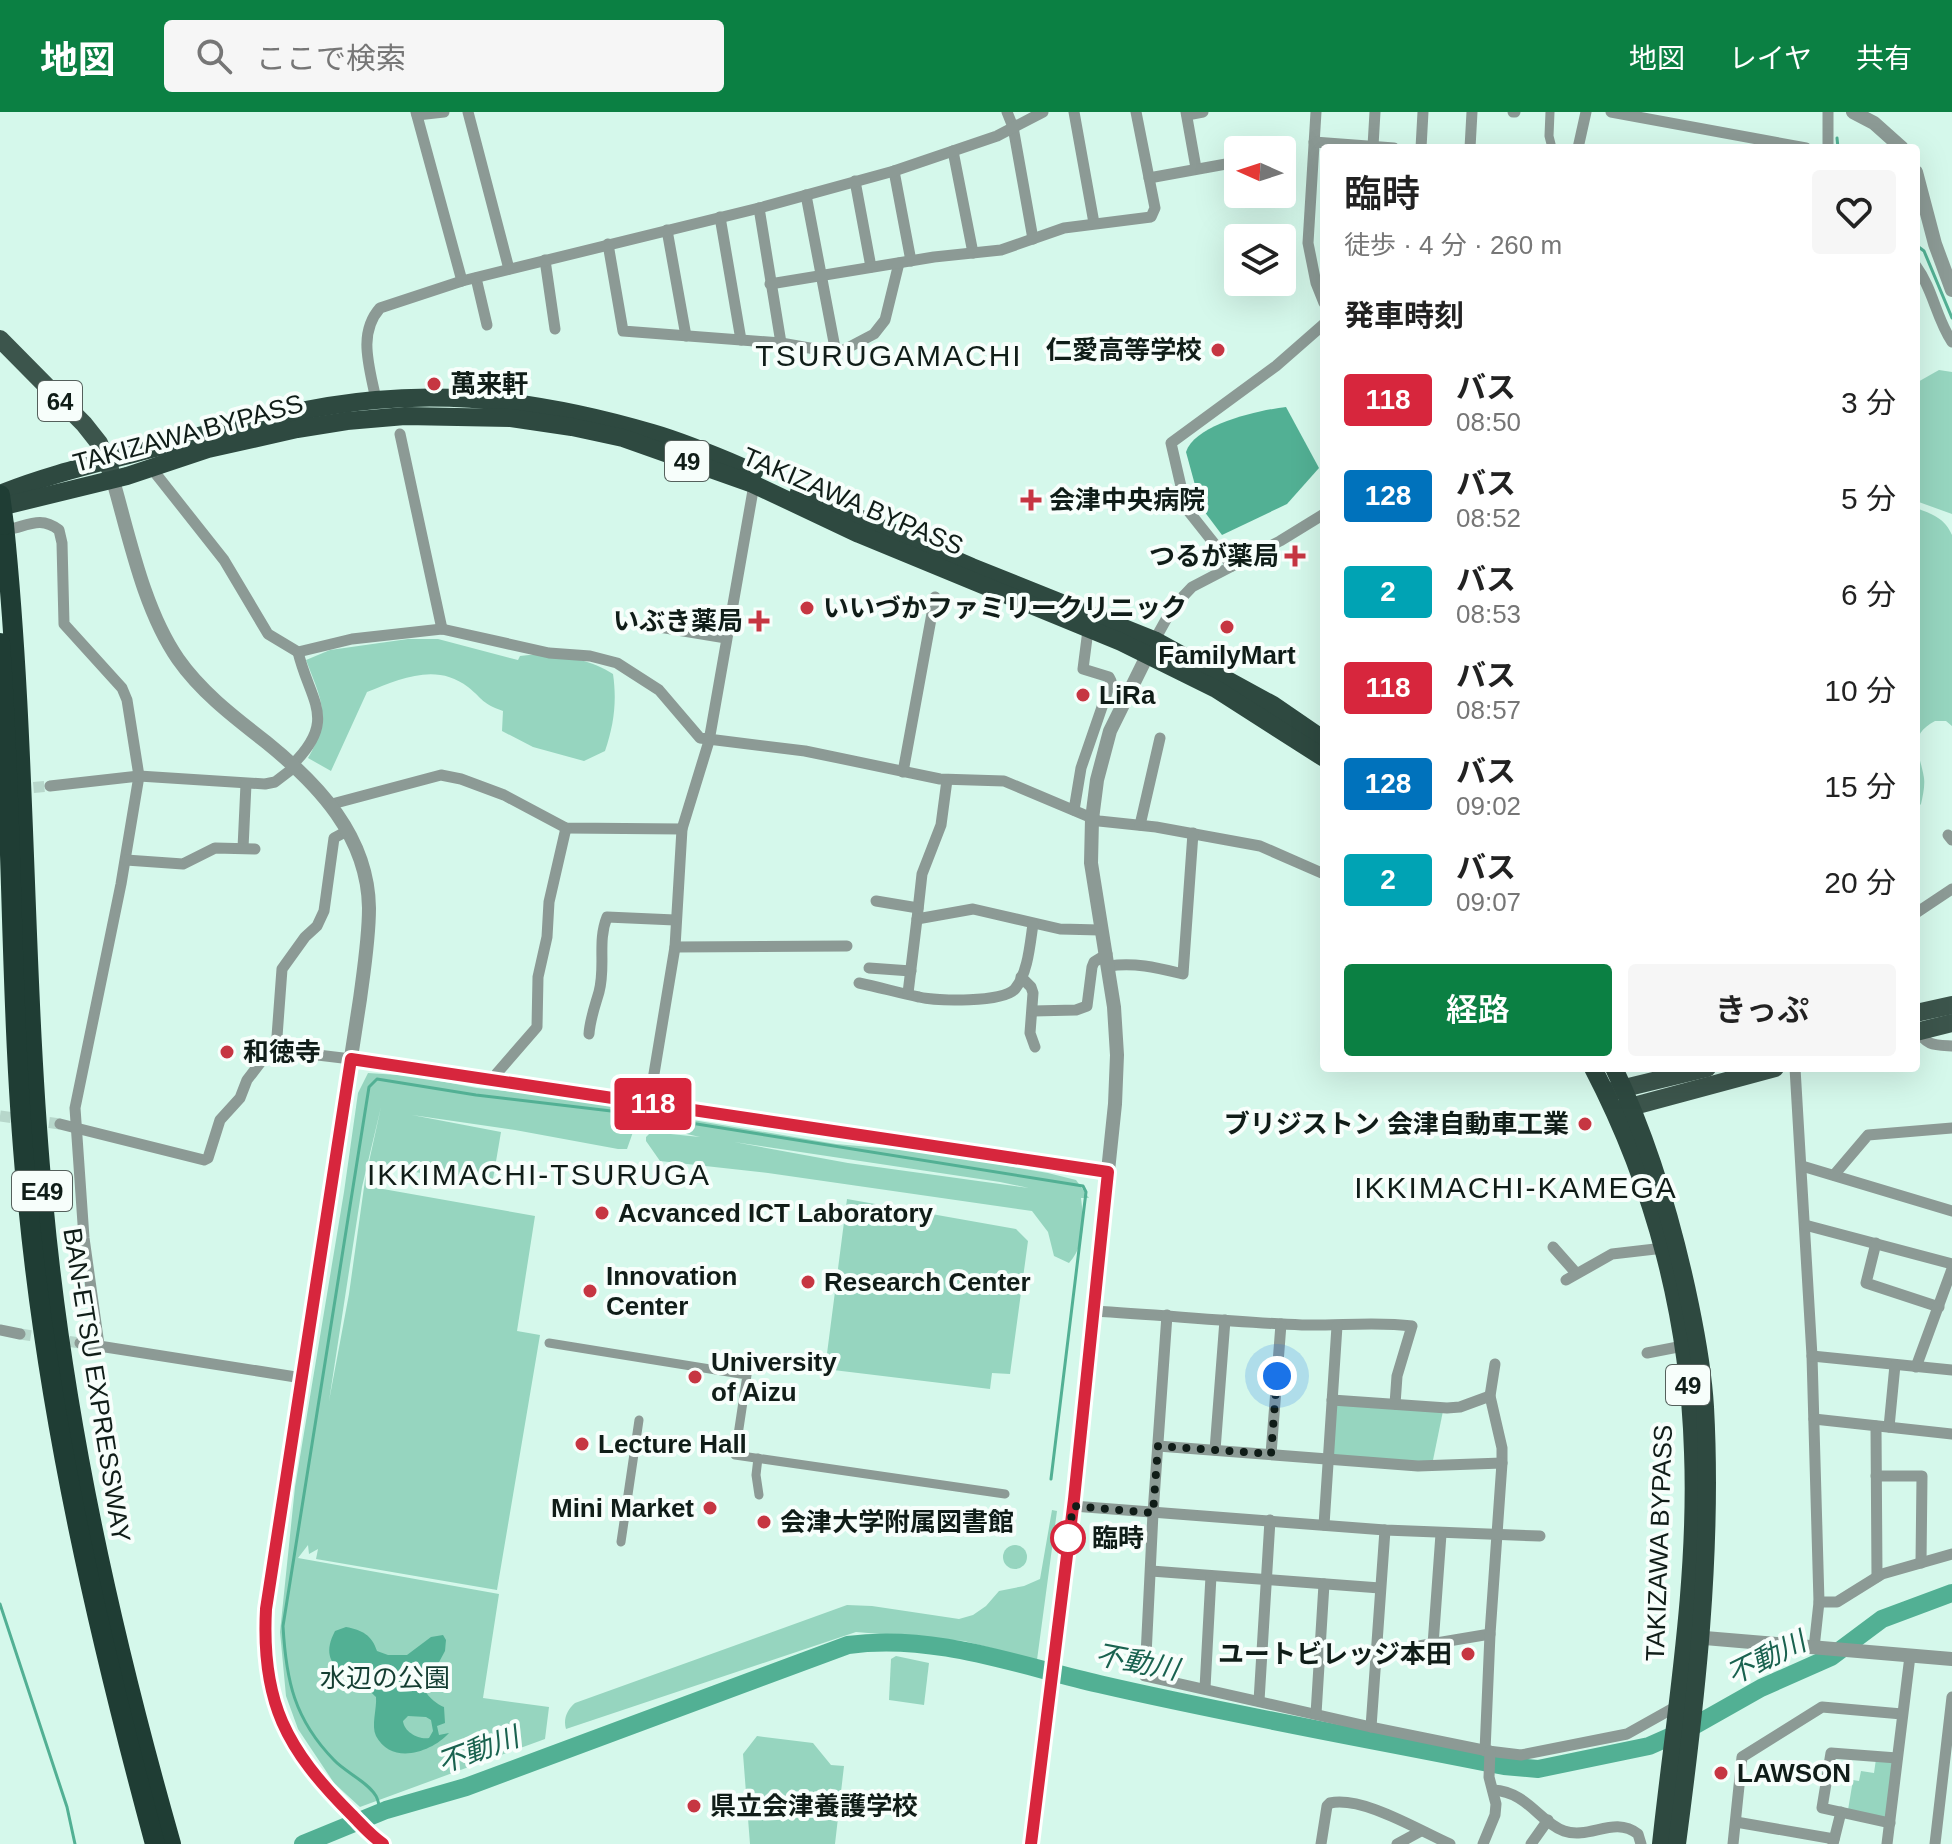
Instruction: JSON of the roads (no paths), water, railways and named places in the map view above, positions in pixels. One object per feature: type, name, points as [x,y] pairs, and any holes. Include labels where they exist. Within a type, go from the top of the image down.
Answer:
[{"type":"highway","name":"TAKIZAWA BYPASS","points":[[6,520],[110,470],[284,413],[376,400],[497,401],[580,415],[654,433],[755,479],[972,567],[1151,647],[1273,705],[1320,737]]},
{"type":"highway","name":"TAKIZAWA BYPASS","points":[[0,495],[297,429],[347,421],[432,416],[511,418],[572,427],[623,438],[755,479],[859,534],[1088,630],[1151,647],[1320,755]]},
{"type":"highway","name":"BAN-ETSU EXPRESSWAY","points":[[0,495],[6,520],[20,725],[31,1056],[58,1331],[95,1545],[142,1742],[171,1844]]},
{"type":"highway","name":"BAN-ETSU EXPRESSWAY","points":[[0,643],[21,1132],[43,1334],[80,1546],[155,1844]]},
{"type":"highway","name":"TAKIZAWA BYPASS","points":[[1597,1072],[1615,1090]]},
{"type":"highway","name":"TAKIZAWA BYPASS","points":[[1614,1072],[1615,1090],[1664,1248],[1691,1403],[1692,1637]]},
{"type":"highway","name":"TAKIZAWA BYPASS","points":[[1623,1109],[1652,1156],[1680,1255],[1705,1405],[1707,1475],[1692,1637],[1681,1711],[1677,1844]]},
{"type":"highway","name":"TAKIZAWA BYPASS","points":[[1661,1844],[1679,1761]]},
{"type":"main road","name":"64","points":[[0,339],[84,424],[99,443],[110,470]]},
{"type":"main road","points":[[1920,1022],[1952,1005]]},
{"type":"main road","points":[[1920,1024],[1952,1023]]},
{"type":"main road","points":[[1615,1090],[1690,1072]]},
{"type":"main road","points":[[1623,1109],[1760,1072]]},
{"type":"street","points":[[444,112],[416,114],[462,281]]},
{"type":"street","points":[[468,112],[509,269]]},
{"type":"street","points":[[1007,112],[1013,127],[1033,239]]},
{"type":"street","points":[[376,400],[366,344],[367,329],[380,308],[462,281],[759,208],[894,171],[997,136],[1043,112]]},
{"type":"street","points":[[1074,112],[1094,223]]},
{"type":"street","points":[[770,284],[1001,250],[1064,228],[1151,217],[1155,208],[1136,112]]},
{"type":"street","points":[[1196,168],[1186,114],[1203,112]]},
{"type":"street","points":[[1316,112],[1309,254],[1320,293]]},
{"type":"street","points":[[1373,144],[1375,112]]},
{"type":"street","points":[[1421,144],[1423,112]]},
{"type":"street","points":[[1470,144],[1472,112]]},
{"type":"street","points":[[1550,112],[1551,144]]},
{"type":"street","points":[[1579,144],[1586,112]]},
{"type":"street","points":[[1611,112],[1786,144]]},
{"type":"street","points":[[1828,112],[1828,144]]},
{"type":"street","points":[[1853,112],[1887,132],[1898,144]]},
{"type":"street","points":[[1314,142],[1344,144]]},
{"type":"street","points":[[953,151],[973,253]]},
{"type":"street","points":[[1149,178],[1224,164]]},
{"type":"street","points":[[608,244],[623,331],[781,343],[836,353],[847,350],[880,328],[905,262],[894,171]]},
{"type":"street","points":[[855,181],[871,267]]},
{"type":"street","points":[[1920,187],[1935,244],[1952,290]]},
{"type":"street","points":[[806,195],[836,353]]},
{"type":"street","points":[[1311,197],[1320,198]]},
{"type":"street","points":[[759,208],[781,343]]},
{"type":"street","points":[[720,217],[741,340]]},
{"type":"street","points":[[667,230],[686,336]]},
{"type":"street","points":[[1309,254],[1320,255]]},
{"type":"street","points":[[545,260],[555,329]]},
{"type":"street","points":[[1920,273],[1941,325],[1952,342]]},
{"type":"street","points":[[476,278],[487,325]]},
{"type":"street","points":[[1232,566],[1186,508],[1171,443],[1276,366],[1320,328]]},
{"type":"street","points":[[400,434],[442,629]]},
{"type":"street","points":[[110,470],[154,615],[177,658],[208,694],[294,765],[332,804],[361,866],[369,907],[366,957],[266,1609],[266,1663],[272,1695],[288,1736],[319,1781],[383,1844]]},
{"type":"street","points":[[156,474],[224,560],[268,634],[298,652],[352,639],[442,629],[549,653],[590,656],[617,663],[659,690],[675,706],[695,735],[709,741],[805,751],[947,780],[1004,781],[1092,819],[1260,846],[1320,872]]},
{"type":"street","points":[[649,1104],[675,947],[682,829],[709,741],[755,479]]},
{"type":"street","points":[[1031,1844],[1073,1506],[1108,1172],[1117,1055],[1108,960],[1100,930],[1091,863],[1092,819],[1099,769],[1110,731],[1173,607],[1192,587],[1320,516]]},
{"type":"street","points":[[6,520],[46,521],[59,530],[64,624],[122,688],[127,700],[139,776],[126,860],[75,1108],[84,1238],[99,1345]]},
{"type":"street","points":[[903,772],[935,597]]},
{"type":"street","points":[[647,625],[726,638]]},
{"type":"street","points":[[1074,810],[1081,768],[1111,681],[1109,677],[1083,669],[1088,630]]},
{"type":"street","points":[[50,786],[139,776],[246,784],[275,782],[311,744],[319,716],[318,705],[302,670],[298,652]]},
{"type":"street","points":[[1140,825],[1160,738]]},
{"type":"street","points":[[332,804],[441,775],[504,795],[566,828],[682,829]]},
{"type":"street","points":[[908,993],[922,874],[941,825],[947,780]]},
{"type":"street","points":[[126,860],[183,864],[215,848],[249,848],[246,784]]},
{"type":"street","points":[[496,1081],[497,1073],[537,1027],[538,977],[547,937],[549,902],[566,828]]},
{"type":"street","points":[[276,1050],[282,969],[317,926],[324,911],[334,838],[347,831]]},
{"type":"street","points":[[1033,1011],[1076,1010],[1087,1006],[1094,962],[1108,960],[1183,974],[1193,833]]},
{"type":"street","points":[[1920,910],[1952,889]]},
{"type":"street","points":[[876,901],[918,913],[973,909],[1033,924],[1079,931],[1100,930]]},
{"type":"street","points":[[589,1034],[599,992],[601,938],[607,917],[675,920]]},
{"type":"street","points":[[859,983],[937,999],[998,998],[1015,991],[1033,924]]},
{"type":"street","points":[[675,947],[847,946]]},
{"type":"street","points":[[869,968],[911,971]]},
{"type":"street","points":[[1021,977],[1031,987],[1033,1011],[1030,1033],[1035,1047]]},
{"type":"street","points":[[1920,1031],[1924,1041],[1932,1045],[1952,1046]]},
{"type":"street","points":[[60,1124],[204,1160],[208,1158],[220,1120],[240,1098],[247,1080],[267,1054],[276,1050],[1108,1172]]},
{"type":"street","points":[[1795,1072],[1812,1356],[1818,1648]]},
{"type":"street","points":[[1834,1175],[1868,1135],[1952,1128]]},
{"type":"street","points":[[1802,1166],[1952,1211]]},
{"type":"street","points":[[1805,1225],[1952,1267],[1916,1367]]},
{"type":"street","points":[[1876,1243],[1866,1283],[1939,1307]]},
{"type":"street","points":[[1553,1247],[1571,1276],[1612,1254],[1664,1248]]},
{"type":"street","points":[[1094,1311],[1281,1324],[1412,1326],[1397,1376],[1395,1404]]},
{"type":"street","points":[[1167,1315],[1145,1676],[1488,1753],[1521,1755],[1582,1745],[1627,1734],[1681,1711]]},
{"type":"street","points":[[1215,1450],[1225,1320]]},
{"type":"street","points":[[1271,1454],[1281,1324]]},
{"type":"street","points":[[1324,1525],[1337,1326]]},
{"type":"street","points":[[0,1330],[20,1334]]},
{"type":"street","points":[[80,1343],[302,1378]]},
{"type":"street","points":[[549,1343],[747,1375],[735,1455],[1005,1494]]},
{"type":"street","points":[[1647,1353],[1683,1346]]},
{"type":"street","points":[[1812,1356],[1952,1370]]},
{"type":"street","points":[[1483,1844],[1495,1815],[1488,1753],[1490,1634],[1502,1463],[1490,1396],[1495,1364]]},
{"type":"street","points":[[1889,1427],[1895,1365]]},
{"type":"street","points":[[1332,1400],[1460,1407],[1490,1396]]},
{"type":"street","points":[[1814,1419],[1952,1434]]},
{"type":"street","points":[[621,1542],[639,1420]]},
{"type":"street","points":[[1876,1426],[1877,1577]]},
{"type":"street","points":[[1158,1446],[1441,1467],[1502,1463]]},
{"type":"street","points":[[758,1458],[756,1475],[759,1495]]},
{"type":"street","points":[[1876,1476],[1922,1476],[1921,1563]]},
{"type":"street","points":[[1073,1506],[1441,1534],[1540,1536]]},
{"type":"street","points":[[1259,1701],[1270,1520]]},
{"type":"street","points":[[1371,1727],[1385,1530]]},
{"type":"street","points":[[1433,1645],[1441,1534]]},
{"type":"street","points":[[1819,1602],[1837,1602],[1877,1577],[1952,1554]]},
{"type":"street","points":[[1151,1571],[1380,1588]]},
{"type":"street","points":[[1205,1688],[1211,1576]]},
{"type":"street","points":[[1316,1714],[1324,1584]]},
{"type":"street","points":[[1377,1653],[1490,1634]]},
{"type":"street","points":[[1692,1637],[1952,1659]]},
{"type":"street","points":[[1887,1844],[1910,1656]]},
{"type":"street","points":[[1935,1844],[1952,1697]]},
{"type":"street","points":[[1733,1844],[1742,1757],[1822,1707],[1902,1714]]},
{"type":"street","points":[[1890,1823],[1822,1808],[1831,1753],[1897,1758]]},
{"type":"street","points":[[1493,1790],[1507,1792],[1536,1808],[1548,1820],[1569,1832],[1622,1826],[1638,1834],[1641,1844]]},
{"type":"street","points":[[1321,1844],[1327,1806],[1348,1801],[1369,1807],[1450,1844]]},
{"type":"street","points":[[1736,1822],[1834,1842],[1841,1812]]},
{"type":"street","points":[[1531,1844],[1548,1820]]},
{"type":"street","points":[[1397,1844],[1421,1831]]},
{"type":"waterway","points":[[1837,138],[1838,144]]},
{"type":"waterway","points":[[1920,248],[1952,318]]},
{"type":"waterway","points":[[381,1814],[372,1791],[320,1745],[301,1714],[290,1681],[283,1626],[369,1087],[377,1079],[476,1095],[628,1113],[1083,1186],[1086,1192],[1051,1479]]},
{"type":"waterway","name":"不動川","points":[[303,1844],[386,1810],[466,1787],[848,1645],[880,1642],[943,1647],[1200,1706],[1504,1766],[1538,1769],[1649,1746],[1692,1727],[1761,1688],[1831,1657],[1882,1619],[1952,1593]]},
{"type":"waterway","points":[[0,1604],[67,1807],[75,1844]]},
{"type":"tunnel","points":[[17,789],[50,786]]},
{"type":"tunnel","points":[[0,1116],[60,1124]]},
{"type":"tunnel","points":[[20,1334],[80,1343]]},
{"type":"place","name":"仁愛高等学校","points":[[1218,350]]},
{"type":"place","name":"萬来軒","points":[[434,384]]},
{"type":"place","name":"会津中央病院","points":[[1031,500]]},
{"type":"place","name":"つるが薬局","points":[[1295,556]]},
{"type":"place","name":"いいづかファミリークリニック","points":[[807,608]]},
{"type":"place","name":"いぶき薬局","points":[[759,621]]},
{"type":"place","name":"FamilyMart","points":[[1227,627]]},
{"type":"place","name":"LiRa","points":[[1083,695]]},
{"type":"place","name":"和徳寺","points":[[227,1052]]},
{"type":"place","name":"ブリジストン 会津自動車工業","points":[[1585,1124]]},
{"type":"place","name":"Acvanced ICT Laboratory","points":[[602,1213]]},
{"type":"place","name":"Research Center","points":[[808,1282]]},
{"type":"place","name":"Innovation Center","points":[[590,1291]]},
{"type":"place","name":"University of Aizu","points":[[695,1377]]},
{"type":"place","name":"Lecture Hall","points":[[582,1444]]},
{"type":"place","name":"Mini Market","points":[[710,1508]]},
{"type":"place","name":"会津大学附属図書館","points":[[764,1522]]},
{"type":"place","name":"臨時","points":[[1068,1538]]},
{"type":"place","name":"ユートビレッジ本田","points":[[1468,1654]]},
{"type":"place","name":"LAWSON","points":[[1721,1773]]},
{"type":"place","name":"県立会津養護学校","points":[[694,1806]]},
{"type":"district","name":"TSURUGAMACHI","points":[[889,355]]},
{"type":"district","name":"IKKIMACHI-TSURUGA","points":[[539,1174]]},
{"type":"district","name":"IKKIMACHI-KAMEGA","points":[[1516,1187]]},
{"type":"park label","name":"水辺の公園","points":[[385,1678]]}]
